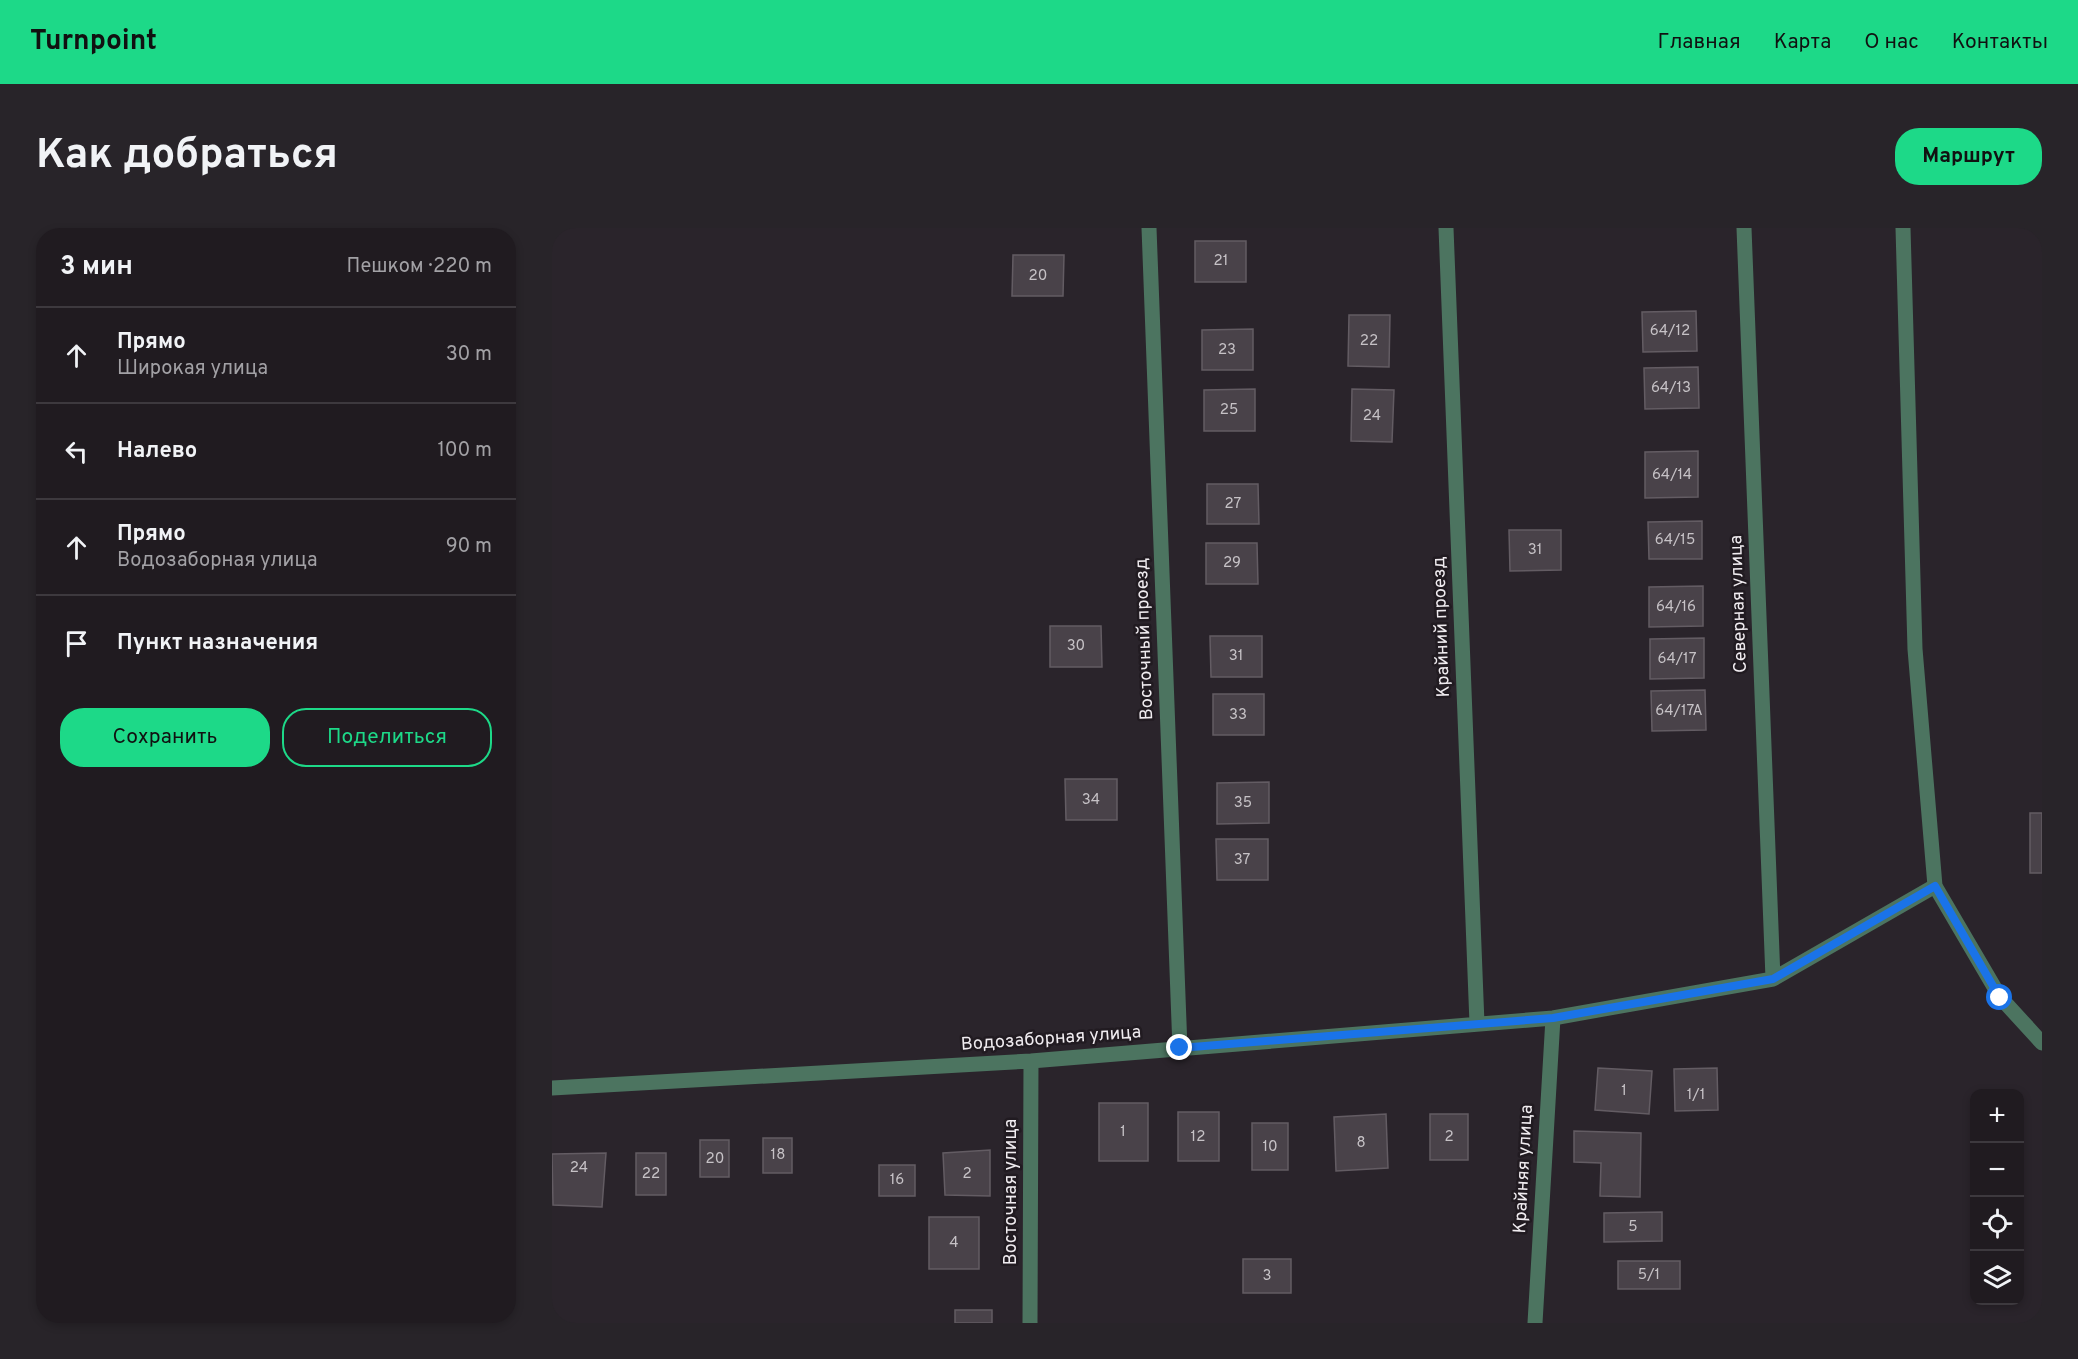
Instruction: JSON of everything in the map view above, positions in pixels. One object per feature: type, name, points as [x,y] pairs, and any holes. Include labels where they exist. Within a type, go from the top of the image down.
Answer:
[{"type":"street","name":"Восточный проезд","points":[[1149,228],[1180,1048]]},
{"type":"street","name":"Крайний проезд","points":[[1446,228],[1477,1024]]},
{"type":"street","name":"Северная улица","points":[[1744,228],[1773,979]]},
{"type":"street","points":[[1903,228],[1915,649],[1935,886],[2000,998],[2042,1043]]},
{"type":"street","name":"Водозаборная улица","points":[[552,1088],[1031,1061],[1553,1018],[1773,979],[1935,886]]},
{"type":"street","name":"Крайняя улица","points":[[1535,1323],[1553,1018]]},
{"type":"street","name":"Восточная улица","points":[[1030,1323],[1031,1061]]},
{"type":"building","points":[[1195,241],[1246,241],[1246,282],[1195,282]]},
{"type":"building","points":[[1013,255],[1064,255],[1063,296],[1012,296]]},
{"type":"building","points":[[1696,311],[1697,351],[1643,352],[1642,312]]},
{"type":"building","points":[[1349,315],[1390,315],[1389,367],[1348,366]]},
{"type":"building","points":[[1253,329],[1253,370],[1202,370],[1202,330]]},
{"type":"building","points":[[1698,367],[1699,408],[1645,409],[1644,368]]},
{"type":"building","points":[[1255,389],[1255,431],[1204,431],[1204,390]]},
{"type":"building","points":[[1352,389],[1394,390],[1392,442],[1351,441]]},
{"type":"building","points":[[1698,451],[1698,497],[1645,498],[1645,452]]},
{"type":"building","points":[[1207,484],[1258,484],[1259,524],[1207,524]]},
{"type":"building","points":[[1702,521],[1702,559],[1649,559],[1648,522]]},
{"type":"building","points":[[1509,530],[1561,530],[1561,570],[1510,571]]},
{"type":"building","points":[[1206,543],[1257,543],[1258,584],[1206,584]]},
{"type":"building","points":[[1703,586],[1703,626],[1649,627],[1649,587]]},
{"type":"building","points":[[1050,626],[1101,626],[1102,667],[1050,667]]},
{"type":"building","points":[[1210,636],[1262,636],[1262,677],[1211,677]]},
{"type":"building","points":[[1704,638],[1704,678],[1650,679],[1650,639]]},
{"type":"building","points":[[1705,690],[1706,730],[1652,731],[1651,691]]},
{"type":"building","points":[[1213,694],[1264,694],[1264,735],[1213,735]]},
{"type":"building","points":[[1065,779],[1117,779],[1117,820],[1066,820]]},
{"type":"building","points":[[1269,782],[1269,823],[1217,824],[1217,783]]},
{"type":"building","points":[[2030,813],[2042,813],[2042,873],[2030,873]]},
{"type":"building","points":[[1216,839],[1268,839],[1268,880],[1217,880]]},
{"type":"building","points":[[1598,1068],[1652,1071],[1649,1114],[1595,1110]]},
{"type":"building","points":[[1717,1068],[1718,1110],[1675,1111],[1674,1069]]},
{"type":"building","points":[[1099,1103],[1148,1103],[1148,1161],[1099,1161]]},
{"type":"building","points":[[1178,1112],[1219,1112],[1219,1161],[1178,1161]]},
{"type":"building","points":[[1386,1114],[1388,1168],[1336,1171],[1334,1117]]},
{"type":"building","points":[[1430,1114],[1468,1114],[1468,1160],[1430,1160]]},
{"type":"building","points":[[1252,1123],[1288,1123],[1288,1170],[1252,1170]]},
{"type":"building","points":[[1574,1131],[1641,1133],[1640,1197],[1600,1196],[1601,1163],[1574,1162]]},
{"type":"building","points":[[763,1138],[792,1138],[792,1173],[763,1173]]},
{"type":"building","points":[[700,1140],[729,1140],[729,1177],[700,1177]]},
{"type":"building","points":[[990,1150],[990,1196],[945,1195],[943,1153]]},
{"type":"building","points":[[606,1153],[602,1207],[553,1205],[552,1154]]},
{"type":"building","points":[[636,1153],[666,1153],[666,1195],[636,1195]]},
{"type":"building","points":[[879,1165],[915,1165],[915,1196],[879,1196]]},
{"type":"building","points":[[1662,1212],[1662,1241],[1604,1242],[1604,1213]]},
{"type":"building","points":[[929,1217],[979,1217],[979,1269],[929,1269]]},
{"type":"building","points":[[1243,1259],[1291,1259],[1291,1293],[1243,1293]]},
{"type":"building","points":[[1618,1261],[1680,1261],[1680,1289],[1618,1289]]},
{"type":"building","points":[[955,1310],[992,1310],[992,1323],[955,1323]]},
{"type":"route","points":[[1180,1048],[1553,1018],[1773,979],[1935,886],[2000,998]]}]
